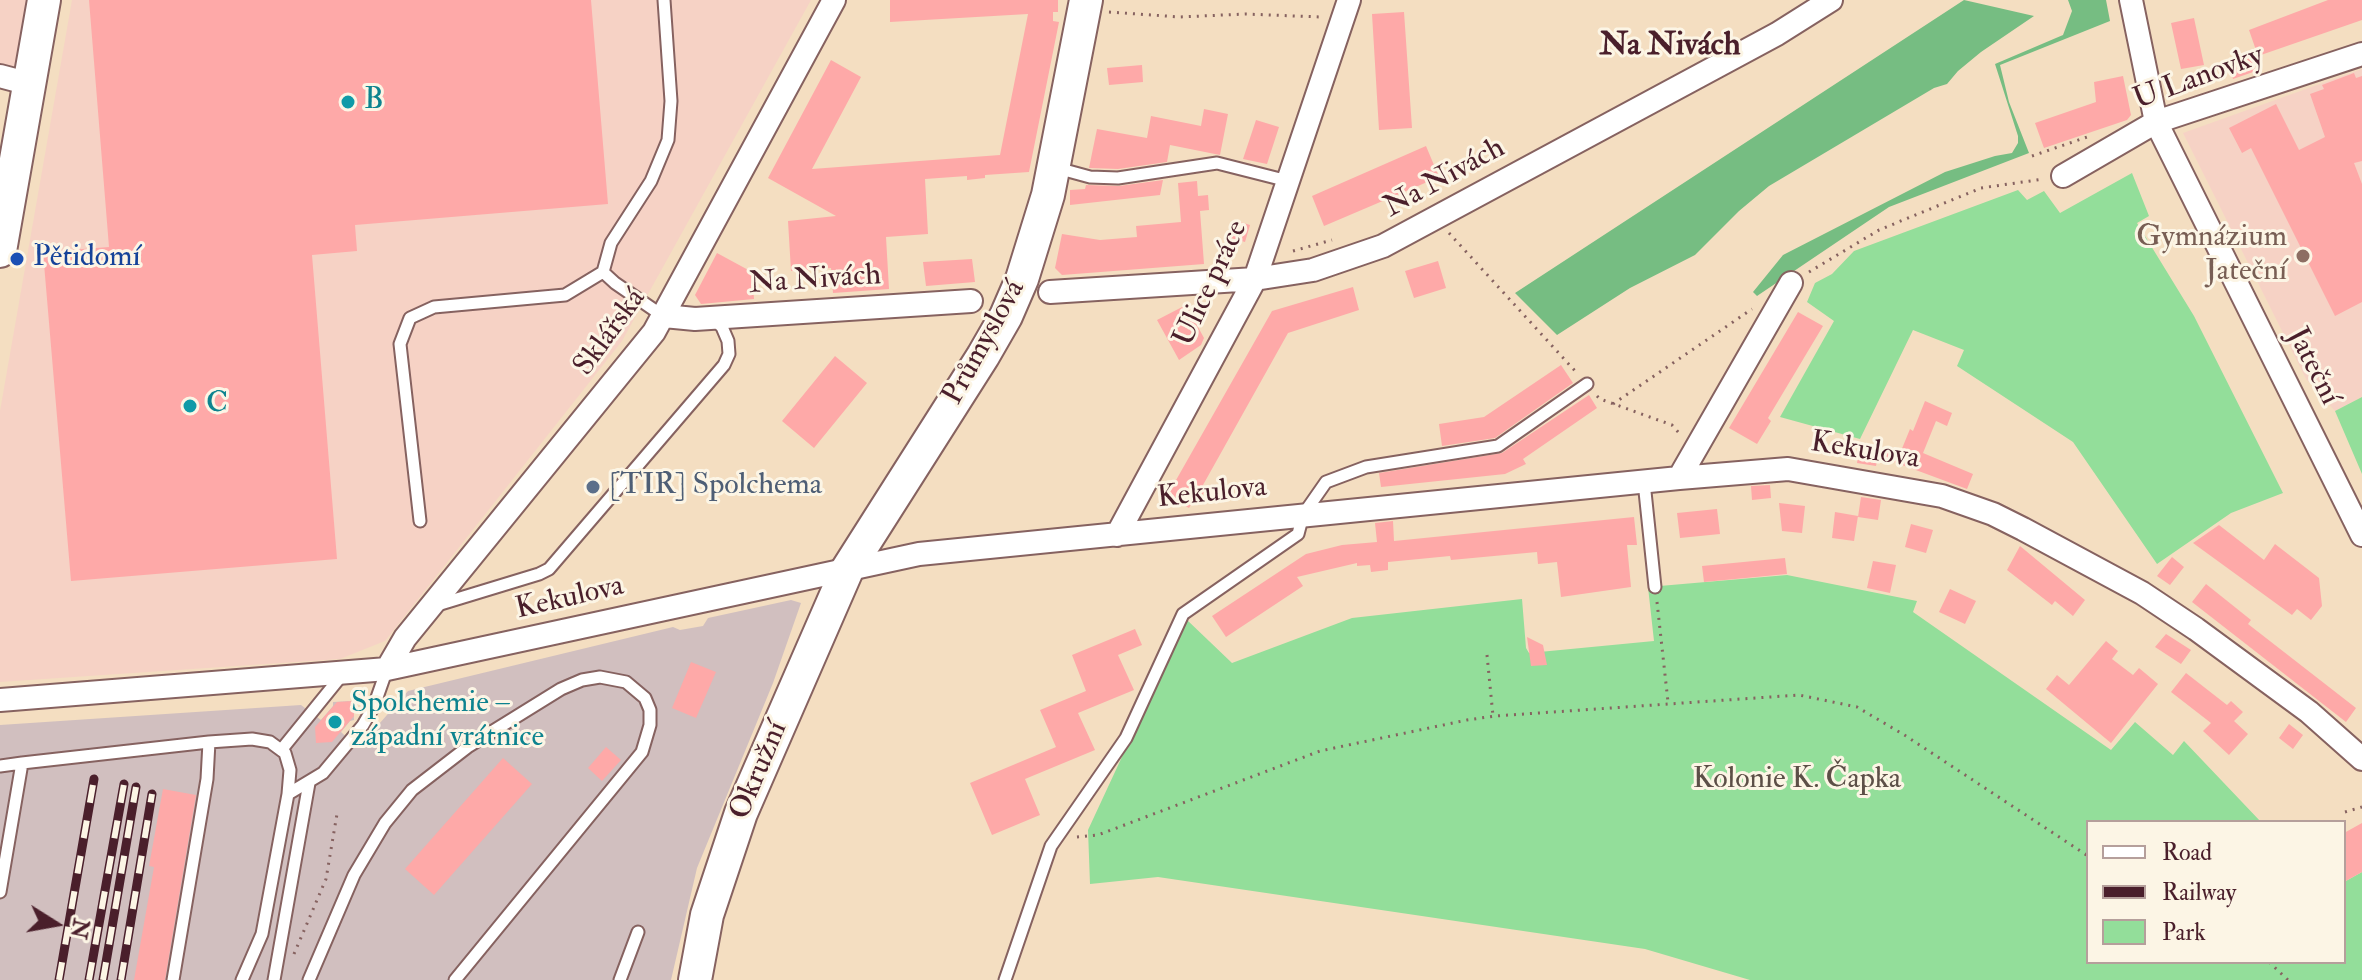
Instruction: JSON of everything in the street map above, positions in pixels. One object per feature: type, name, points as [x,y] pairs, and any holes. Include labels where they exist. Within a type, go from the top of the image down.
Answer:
[{"type":"street","points":[[0,251],[15,80],[44,0]]},
{"type":"street","name":"Sklářská","points":[[387,669],[405,638],[640,350],[664,316],[834,0]]},
{"type":"street","name":"Ulice práce","points":[[1117,535],[1255,279],[1349,0]]},
{"type":"street","name":"Na Nivách","points":[[1050,292],[1255,279],[1313,270],[1383,246],[1777,34],[1831,0]]},
{"type":"street","name":"Jateční","points":[[2131,0],[2156,122],[2362,535]]},
{"type":"street","name":"Průmyslová","points":[[847,570],[1006,316],[1033,247],[1094,6]]},
{"type":"street","name":"U Lanovky","points":[[2063,176],[2156,122],[2362,54]]},
{"type":"street","points":[[1679,478],[1791,283]]},
{"type":"street","name":"Na Nivách","points":[[664,316],[712,318],[971,301]]},
{"type":"street","name":"Kekulova","points":[[0,700],[387,669],[919,554],[1788,469],[1922,491],[1993,514],[2151,599],[2309,712],[2362,759]]},
{"type":"street","name":"Okružní","points":[[695,980],[707,915],[741,813],[847,570]]},
{"type":"lane","points":[[420,521],[400,344],[410,318],[434,307],[565,295],[603,272],[611,243],[651,181],[668,140],[671,101],[664,0]]},
{"type":"lane","points":[[1053,167],[1090,177],[1118,178],[1217,163],[1288,181]]},
{"type":"lane","points":[[603,272],[664,316]]},
{"type":"lane","points":[[430,607],[549,569],[724,365],[729,354],[728,341],[722,327],[712,318]]},
{"type":"lane","points":[[1005,980],[1051,846],[1126,738],[1183,614],[1298,534],[1303,515],[1326,482],[1366,467],[1498,446],[1587,384]]},
{"type":"lane","points":[[1644,482],[1655,587]]},
{"type":"lane","points":[[288,794],[323,773],[363,725],[374,706],[387,669]]},
{"type":"lane","points":[[282,749],[342,675]]},
{"type":"lane","points":[[309,980],[354,875],[385,823],[412,790],[469,746],[561,689],[582,680],[600,677],[626,682],[645,698],[650,710],[648,739],[642,752],[455,980]]},
{"type":"lane","points":[[0,766],[252,739],[270,742],[282,749],[290,770],[288,794],[262,934],[242,980]]},
{"type":"lane","points":[[173,980],[207,779],[209,742]]},
{"type":"lane","points":[[0,892],[22,763]]},
{"type":"lane","points":[[274,980],[309,783]]},
{"type":"lane","points":[[620,980],[638,932]]},
{"type":"path","points":[[1094,6],[1149,16],[1263,14],[1329,19]]},
{"type":"path","points":[[2032,156],[2100,132]]},
{"type":"path","points":[[1791,283],[1879,230],[1981,188],[2063,176]]},
{"type":"path","points":[[1437,218],[1600,399],[1672,425],[1687,442]]},
{"type":"path","points":[[1293,251],[1339,238]]},
{"type":"path","points":[[1613,404],[1754,309]]},
{"type":"path","points":[[1655,587],[1669,703]]},
{"type":"path","points":[[1487,655],[1493,716]]},
{"type":"path","points":[[1059,835],[1098,835],[1320,751],[1493,716],[1799,695],[1857,707],[2086,855]]},
{"type":"path","points":[[2345,812],[2362,807]]},
{"type":"path","points":[[290,965],[326,879],[337,814]]},
{"type":"path","points":[[2271,964],[2288,980]]},
{"type":"shaded area","points":[[0,0],[33,0],[21,73],[0,70]]},
{"type":"shaded area","points":[[72,0],[811,0],[622,341],[385,641],[340,659],[0,682],[0,411]]},
{"type":"shaded area","name":"Gymnázium Jateční","points":[[2362,69],[2362,397],[2335,411],[2306,379],[2183,133]]},
{"type":"shaded area","points":[[791,600],[801,603],[773,683],[697,868],[671,980],[0,980],[0,725],[301,705],[321,720],[333,702],[353,701],[354,720],[341,732],[358,748],[408,691],[673,627],[680,630],[703,626],[708,618]]},
{"type":"green space","points":[[1964,0],[2034,16],[1981,52],[1947,84],[1934,88],[1769,186],[1695,255],[1630,288],[1557,335],[1515,293]]},
{"type":"green space","points":[[2068,0],[2106,0],[2110,21],[2000,65],[2009,102],[2029,153],[1889,207],[1757,296],[1753,292],[1783,255],[1945,172],[2012,153],[2018,136],[1995,64],[2063,35],[2072,11]]},
{"type":"green space","points":[[2132,173],[2149,216],[2137,223],[2194,316],[2283,493],[2231,513],[2157,564],[2073,442],[1957,366],[1964,350],[1913,330],[1860,439],[1780,417],[1834,321],[1807,302],[1815,283],[1832,274],[1854,251],[2018,190],[2027,200],[2044,191],[2060,213]]},
{"type":"green space","points":[[2362,397],[2362,474],[2335,411]]},
{"type":"green space","name":"Kolonie K. Čapka","points":[[1787,575],[1917,601],[1913,612],[2111,750],[2135,722],[2173,755],[2184,741],[2259,820],[2086,820],[2086,964],[2346,964],[2346,881],[2362,872],[2362,980],[1750,980],[1645,949],[1158,877],[1090,884],[1088,830],[1186,619],[1232,663],[1352,618],[1522,599],[1529,653],[1654,641],[1648,587]]},
{"type":"building","points":[[89,0],[591,0],[608,204],[355,225],[357,251],[312,255],[337,559],[71,581],[43,252],[109,247]]},
{"type":"building","points":[[890,0],[1058,0],[1058,12],[1053,12],[1053,21],[1059,22],[1029,172],[985,175],[985,178],[967,180],[967,176],[925,179],[928,234],[886,237],[889,289],[833,293],[831,268],[791,271],[788,221],[836,216],[768,178],[831,60],[861,77],[812,169],[1000,155],[1028,14],[890,22]]},
{"type":"building","points":[[2328,0],[2362,0],[2362,20],[2258,56],[2249,30]]},
{"type":"building","points":[[1404,12],[1412,128],[1379,130],[1372,14]]},
{"type":"building","points":[[2194,18],[2204,65],[2181,69],[2171,23]]},
{"type":"building","points":[[2251,58],[2256,71],[2233,79],[2229,65]]},
{"type":"building","points":[[1142,65],[1143,82],[1109,85],[1107,68]]},
{"type":"building","points":[[2354,73],[2356,78],[2362,76],[2362,161],[2354,163],[2362,184],[2362,302],[2335,316],[2251,148],[2242,153],[2229,128],[2276,104],[2299,150],[2325,137],[2310,94],[2324,89],[2322,85]]},
{"type":"building","points":[[2123,76],[2131,115],[2127,120],[2044,148],[2035,123],[2096,102],[2094,82]]},
{"type":"building","points":[[1204,109],[1228,114],[1220,155],[1170,145],[1167,162],[1118,169],[1089,168],[1097,129],[1147,138],[1151,116],[1201,126]]},
{"type":"building","points":[[1256,120],[1279,127],[1267,164],[1243,159]]},
{"type":"building","points":[[1426,146],[1439,177],[1324,226],[1312,196]]},
{"type":"building","points":[[1163,180],[1160,195],[1070,205],[1070,190],[1085,189],[1086,185],[1119,186]]},
{"type":"building","points":[[1197,181],[1198,196],[1208,195],[1209,210],[1200,211],[1204,264],[1062,275],[1055,268],[1062,234],[1100,240],[1137,237],[1136,226],[1181,222],[1178,183]]},
{"type":"building","points":[[1237,221],[1250,225],[1245,242],[1231,238]]},
{"type":"building","points":[[717,253],[752,272],[754,299],[701,304],[695,295]]},
{"type":"building","points":[[972,259],[975,282],[926,286],[923,262]]},
{"type":"building","points":[[1438,261],[1446,288],[1414,298],[1405,271]]},
{"type":"building","points":[[1353,287],[1359,310],[1288,333],[1203,485],[1207,487],[1200,499],[1196,496],[1189,508],[1167,496],[1272,311]]},
{"type":"building","points":[[1186,305],[1204,338],[1201,345],[1179,360],[1157,320]]},
{"type":"building","points":[[1798,312],[1823,326],[1768,418],[1771,421],[1757,444],[1729,428]]},
{"type":"building","points":[[835,356],[867,383],[814,448],[782,421]]},
{"type":"building","points":[[1561,365],[1573,383],[1495,438],[1442,446],[1439,424],[1484,417]]},
{"type":"building","points":[[1589,395],[1597,408],[1523,459],[1526,464],[1505,474],[1381,487],[1379,473],[1502,453]]},
{"type":"building","points":[[1925,401],[1952,413],[1947,426],[1936,421],[1923,453],[1973,474],[1967,489],[1878,456],[1876,466],[1857,463],[1860,445],[1901,451]]},
{"type":"building","points":[[1770,485],[1771,498],[1752,500],[1751,486]]},
{"type":"building","points":[[1861,497],[1881,500],[1878,520],[1858,517]]},
{"type":"building","points":[[1779,503],[1805,506],[1802,533],[1782,531]]},
{"type":"building","points":[[1717,509],[1720,534],[1680,538],[1677,513]]},
{"type":"building","points":[[1835,512],[1858,516],[1854,541],[1832,538]]},
{"type":"building","points":[[1634,517],[1637,545],[1627,545],[1631,587],[1561,597],[1557,562],[1538,564],[1537,552],[1451,560],[1450,556],[1388,562],[1388,570],[1371,572],[1370,565],[1357,566],[1357,563],[1297,577],[1303,586],[1226,637],[1212,616],[1306,554],[1342,545],[1377,542],[1375,523],[1393,521],[1394,541]]},
{"type":"building","points":[[1911,524],[1933,530],[1926,553],[1905,547]]},
{"type":"building","points":[[2219,525],[2264,560],[2275,544],[2319,578],[2322,606],[2311,620],[2297,609],[2292,615],[2193,543]]},
{"type":"building","points":[[2020,546],[2085,600],[2073,616],[2055,601],[2052,605],[2007,570]]},
{"type":"building","points":[[2172,557],[2184,567],[2170,585],[2157,576]]},
{"type":"building","points":[[1785,558],[1787,574],[1704,582],[1702,566]]},
{"type":"building","points":[[1873,561],[1896,565],[1890,593],[1867,588]]},
{"type":"building","points":[[2206,584],[2251,620],[2248,624],[2356,708],[2346,722],[2192,602]]},
{"type":"building","points":[[1950,589],[1976,601],[1965,624],[1939,612]]},
{"type":"building","points":[[1135,629],[1142,645],[1118,655],[1134,690],[1078,713],[1095,750],[1025,779],[1040,815],[992,835],[970,783],[1056,747],[1040,710],[1086,691],[1072,655]]},
{"type":"building","points":[[2166,634],[2191,650],[2181,664],[2155,647]]},
{"type":"building","points":[[1527,637],[1543,645],[1547,665],[1531,666]]},
{"type":"building","points":[[2106,641],[2118,651],[2112,659],[2133,675],[2139,668],[2158,684],[2111,743],[2046,689],[2057,675],[2069,685]]},
{"type":"building","points":[[691,662],[716,672],[696,718],[672,708]]},
{"type":"building","points":[[2186,673],[2227,705],[2231,701],[2243,712],[2234,721],[2248,734],[2229,755],[2203,731],[2211,723],[2171,692]]},
{"type":"building","name":"Spolchemie – západní vrátnice","points":[[353,701],[354,716],[332,742],[316,743],[315,727],[337,702]]},
{"type":"building","points":[[2289,724],[2303,735],[2293,749],[2279,738]]},
{"type":"building","points":[[606,747],[621,760],[602,781],[588,768]]},
{"type":"building","points":[[503,758],[532,784],[434,895],[405,869]]},
{"type":"building","points":[[163,789],[196,795],[165,980],[134,980],[154,867],[149,866]]},
{"type":"building","points":[[2362,823],[2362,872],[2346,881],[2346,832]]},
{"type":"railway","points":[[59,980],[94,779]]},
{"type":"railway","points":[[89,980],[124,784]]},
{"type":"railway","points":[[103,980],[136,787]]},
{"type":"railway","points":[[121,980],[152,794]]},
{"type":"place","name":"B","points":[[348,102]]},
{"type":"place","name":"Gymnázium Jateční","points":[[2303,256]]},
{"type":"place","name":"Pětidomí","points":[[17,259]]},
{"type":"place","name":"C","points":[[190,406]]},
{"type":"place","name":"[TIR] Spolchema","points":[[593,487]]},
{"type":"place","name":"Spolchemie – západní vrátnice","points":[[335,722]]},
{"type":"district","name":"Na Nivách","points":[[1670,47]]}]
